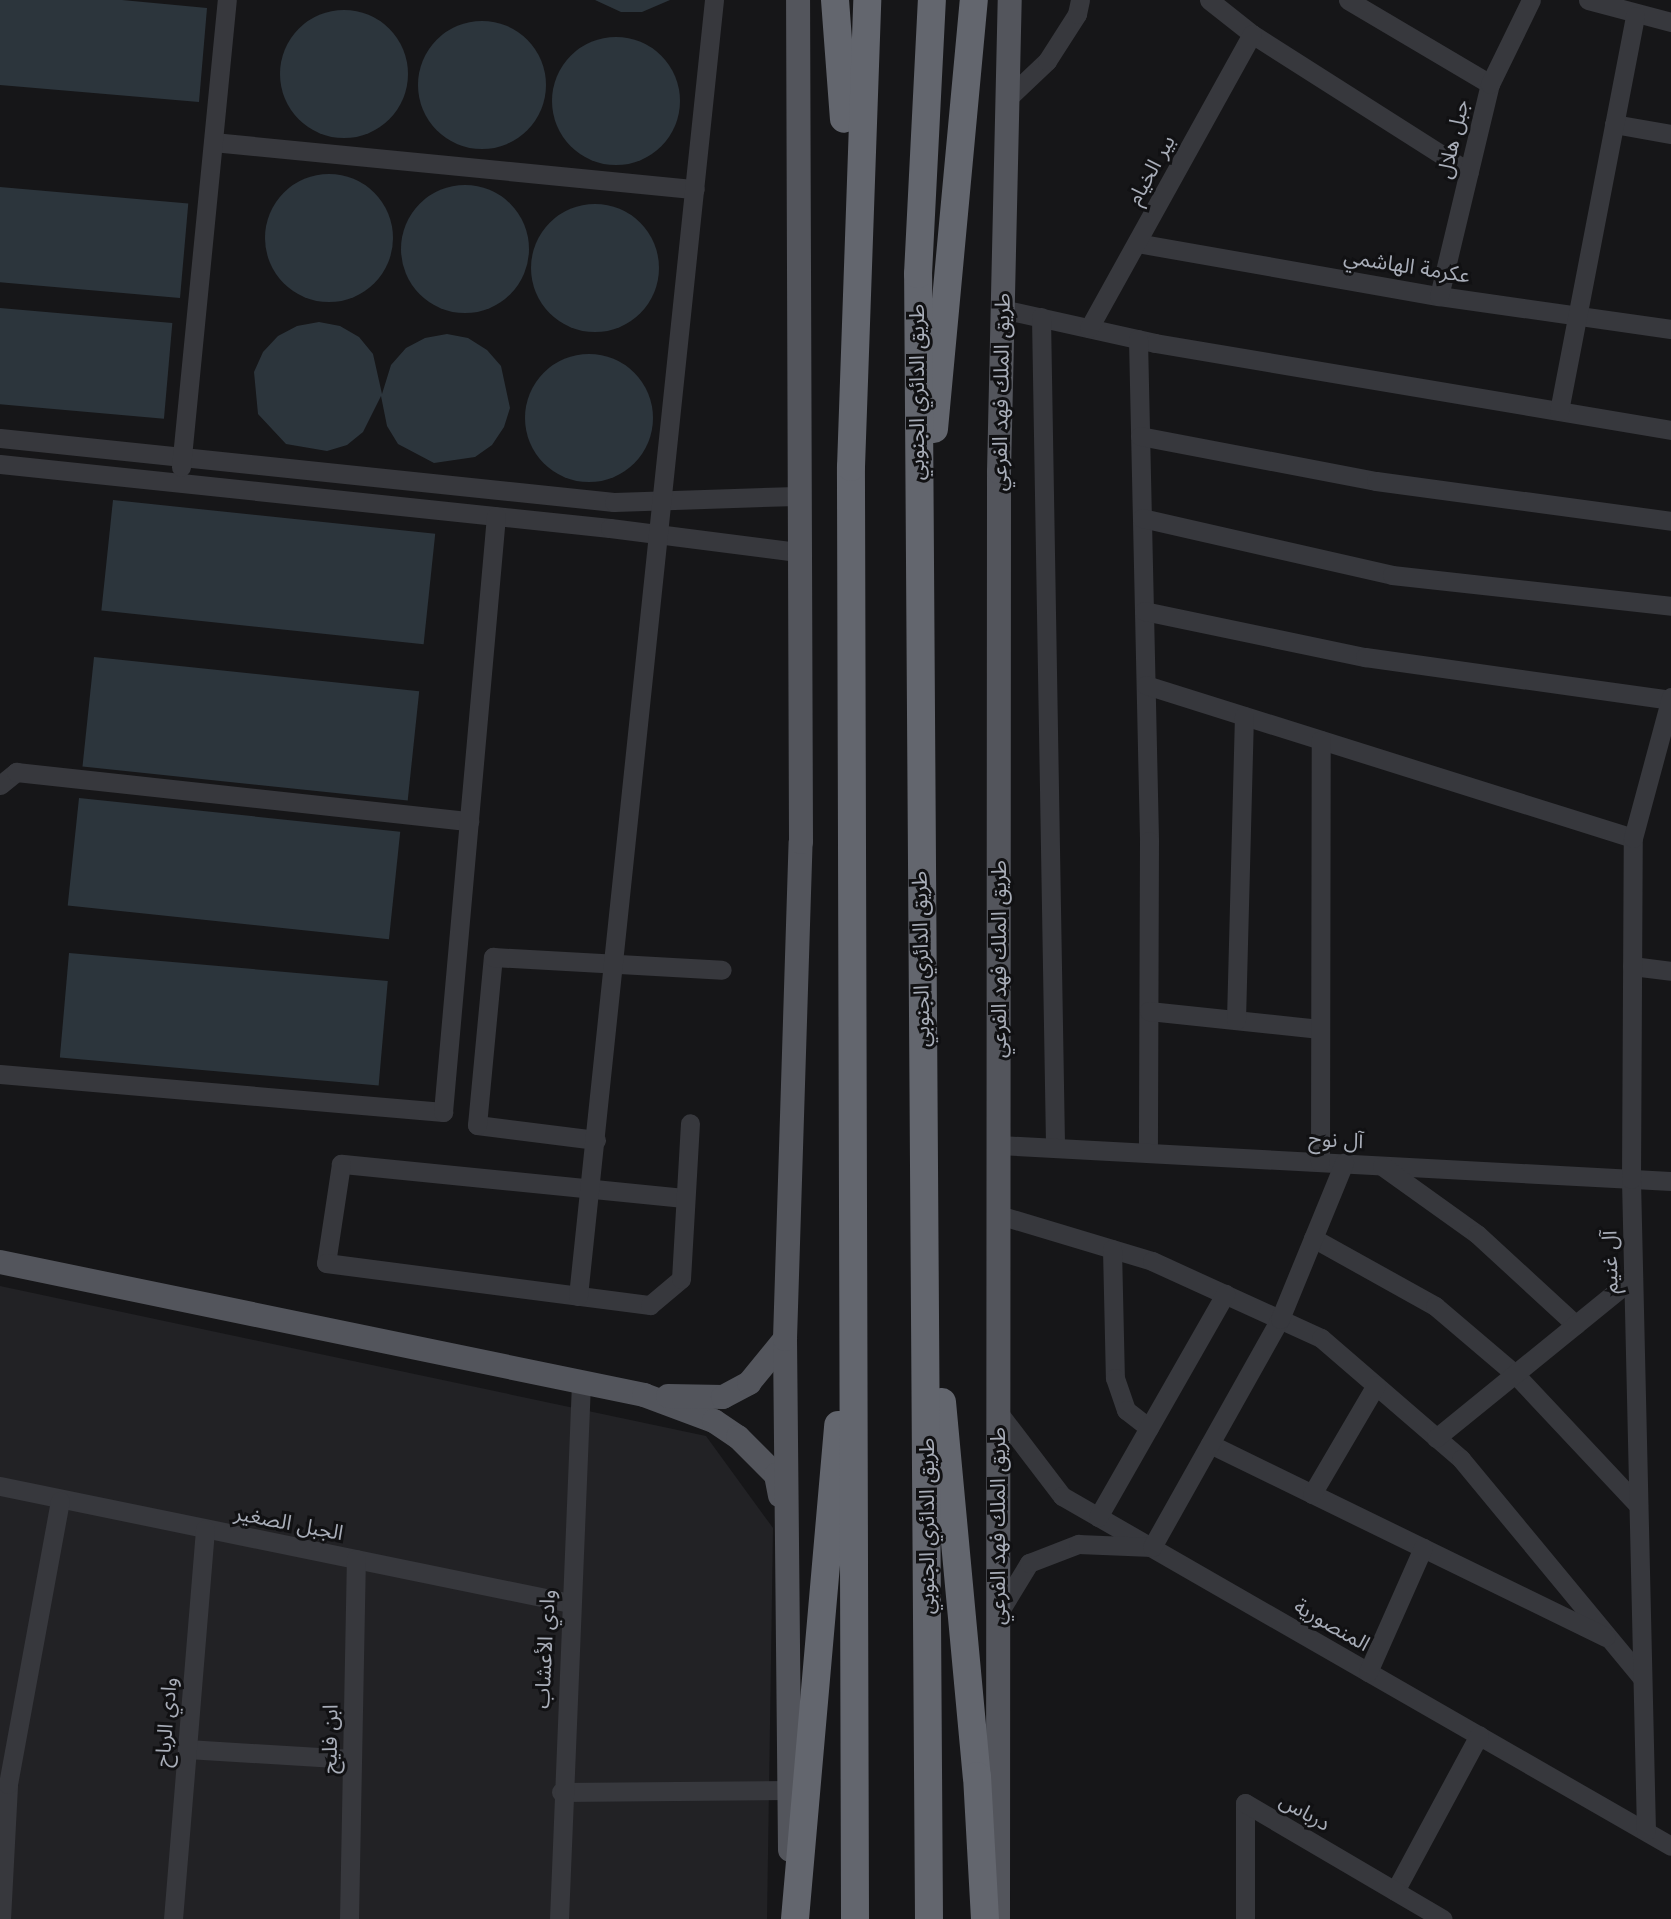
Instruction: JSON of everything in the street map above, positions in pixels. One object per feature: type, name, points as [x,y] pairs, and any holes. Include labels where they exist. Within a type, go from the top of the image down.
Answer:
[{"type":"highway","points":[[835,0],[854,349]]},
{"type":"highway","points":[[855,1919],[854,349],[867,0]]},
{"type":"highway","name":"طريق الدائري الجنوبي","points":[[929,1919],[925,1249],[917,623],[918,274],[932,0]]},
{"type":"highway","points":[[917,623],[974,0]]},
{"type":"highway","points":[[793,1919],[854,1192]]},
{"type":"highway","points":[[925,1249],[974,1736],[985,1919]]},
{"type":"main road","points":[[793,1919],[785,1517],[785,1339],[801,842],[796,496],[798,0]]},
{"type":"main road","name":"طريق الملك فهد الفرعي","points":[[998,1919],[1002,309],[1010,0]]},
{"type":"main road","points":[[0,1262],[644,1395],[714,1420],[738,1437],[776,1475],[785,1517]]},
{"type":"main road","points":[[644,1395],[723,1397],[749,1383],[785,1339]]},
{"type":"street","points":[[179,482],[227,0]]},
{"type":"street","points":[[578,1296],[714,0]]},
{"type":"street","points":[[1007,99],[1047,61],[1077,14],[1080,0]]},
{"type":"street","points":[[1209,0],[1252,34],[1469,172]]},
{"type":"street","points":[[1348,0],[1490,84]]},
{"type":"street","name":"جبل هلال","points":[[1439,296],[1490,84],[1531,0]]},
{"type":"street","points":[[1588,0],[1635,16],[1671,22]]},
{"type":"street","points":[[1559,411],[1635,16]]},
{"type":"street","name":"بير الخيام","points":[[1090,328],[1252,34]]},
{"type":"street","points":[[1614,124],[1671,134]]},
{"type":"street","points":[[213,142],[695,189]]},
{"type":"street","name":"عكرمة الهاشمي","points":[[1137,243],[1439,296],[1671,329]]},
{"type":"street","points":[[1002,309],[1138,339],[1671,430]]},
{"type":"street","points":[[1041,317],[1055,1148]]},
{"type":"street","points":[[1138,339],[1146,685],[1148,1153]]},
{"type":"street","points":[[1140,436],[1376,481],[1671,521]]},
{"type":"street","points":[[0,439],[614,502],[796,496]]},
{"type":"street","points":[[0,464],[496,516],[797,552]]},
{"type":"street","points":[[0,1074],[443,1112],[496,516]]},
{"type":"street","points":[[1142,518],[1392,575],[1671,606]]},
{"type":"street","points":[[1144,611],[1365,656],[1671,698]]},
{"type":"street","points":[[1146,685],[1633,838]]},
{"type":"street","name":"آل غنيم","points":[[1646,1832],[1631,1179],[1633,838],[1671,698]]},
{"type":"street","points":[[1236,1020],[1244,716]]},
{"type":"street","points":[[1320,1162],[1321,740]]},
{"type":"street","points":[[0,785],[16,772],[469,821]]},
{"type":"street","points":[[596,1140],[477,1125],[493,957],[614,967],[722,970]]},
{"type":"street","points":[[1632,967],[1671,971]]},
{"type":"street","points":[[1149,1011],[1320,1029]]},
{"type":"street","points":[[684,1198],[341,1164],[326,1263],[650,1305],[681,1279],[690,1123]]},
{"type":"street","name":"آل نوح","points":[[999,1145],[1671,1181]]},
{"type":"street","points":[[998,1614],[1029,1563],[1078,1544],[1152,1547],[1280,1319],[1344,1163]]},
{"type":"street","points":[[1381,1166],[1477,1234],[1576,1325]]},
{"type":"street","points":[[999,1215],[1152,1261],[1321,1338],[1461,1459],[1642,1678]]},
{"type":"street","points":[[1313,1238],[1435,1306],[1515,1374],[1639,1505]]},
{"type":"street","points":[[1112,1249],[1115,1378],[1126,1410],[1149,1428]]},
{"type":"street","points":[[1436,1437],[1633,1278]]},
{"type":"street","points":[[1098,1517],[1225,1294]]},
{"type":"street","name":"وادي الأعشاب","points":[[559,1919],[561,1792],[580,1382]]},
{"type":"street","points":[[1312,1494],[1376,1385]]},
{"type":"street","name":"المنصورية","points":[[999,1412],[1062,1496],[1671,1846]]},
{"type":"street","points":[[1210,1444],[1611,1640]]},
{"type":"street","name":"الجبل الصغير","points":[[0,1486],[60,1501],[570,1603]]},
{"type":"street","points":[[1,1919],[8,1784],[60,1501]]},
{"type":"street","name":"وادي الرباح","points":[[173,1919],[205,1529]]},
{"type":"street","points":[[1368,1672],[1423,1548]]},
{"type":"street","name":"ابن فليح","points":[[349,1919],[356,1559]]},
{"type":"street","points":[[1395,1891],[1479,1735]]},
{"type":"street","points":[[187,1749],[352,1759]]},
{"type":"street","points":[[561,1792],[789,1790]]},
{"type":"street","name":"درباس","points":[[1245,1919],[1245,1802],[1443,1919]]},
{"type":"shaded area","points":[[0,0],[122,0],[207,8],[199,102],[0,85]]},
{"type":"shaded area","points":[[595,0],[670,0],[642,12],[621,12]]},
{"type":"shaded area","points":[[344,10],[369,15],[389,29],[403,49],[408,74],[403,99],[389,119],[369,133],[344,138],[319,133],[299,119],[285,99],[280,74],[285,49],[299,29],[319,15]]},
{"type":"shaded area","points":[[482,21],[507,26],[527,40],[541,60],[546,85],[541,110],[527,130],[507,144],[482,149],[457,144],[437,130],[423,110],[418,85],[423,60],[437,40],[457,26]]},
{"type":"shaded area","points":[[616,37],[641,42],[661,56],[675,76],[680,101],[675,126],[661,146],[641,160],[616,165],[591,160],[571,146],[557,126],[552,101],[557,76],[571,56],[591,42]]},
{"type":"shaded area","points":[[329,174],[354,179],[374,193],[388,213],[393,238],[388,263],[374,283],[354,297],[329,302],[304,297],[284,283],[270,263],[265,238],[270,213],[284,193],[304,179]]},
{"type":"shaded area","points":[[465,185],[490,190],[510,204],[524,224],[529,249],[524,274],[510,294],[490,308],[465,313],[440,308],[420,294],[406,274],[401,249],[406,224],[420,204],[440,190]]},
{"type":"shaded area","points":[[0,187],[188,203],[180,298],[0,282]]},
{"type":"shaded area","points":[[595,204],[620,209],[640,223],[654,243],[659,268],[654,293],[640,313],[620,327],[595,332],[570,327],[550,313],[536,293],[531,268],[536,243],[550,223],[570,209]]},
{"type":"shaded area","points":[[0,308],[172,323],[164,419],[0,404]]},
{"type":"shaded area","points":[[319,322],[340,326],[359,337],[373,354],[382,394],[391,365],[406,348],[425,338],[447,334],[468,338],[487,350],[501,366],[510,408],[504,427],[492,445],[475,457],[434,463],[398,444],[387,426],[381,396],[363,432],[347,445],[327,451],[286,444],[258,414],[254,372],[263,352],[278,336],[297,326]]},
{"type":"shaded area","points":[[589,354],[614,359],[634,373],[648,393],[653,418],[648,443],[634,463],[614,477],[589,482],[564,477],[544,463],[530,443],[525,418],[530,393],[544,373],[564,359]]},
{"type":"shaded area","points":[[113,500],[435,534],[424,644],[101,610]]},
{"type":"shaded area","points":[[94,657],[419,691],[408,801],[83,766]]},
{"type":"shaded area","points":[[79,798],[400,832],[389,939],[68,905]]},
{"type":"shaded area","points":[[69,953],[388,981],[379,1085],[60,1058]]},
{"type":"shaded area","points":[[0,1286],[706,1436],[773,1528],[767,1919],[0,1919]]}]
